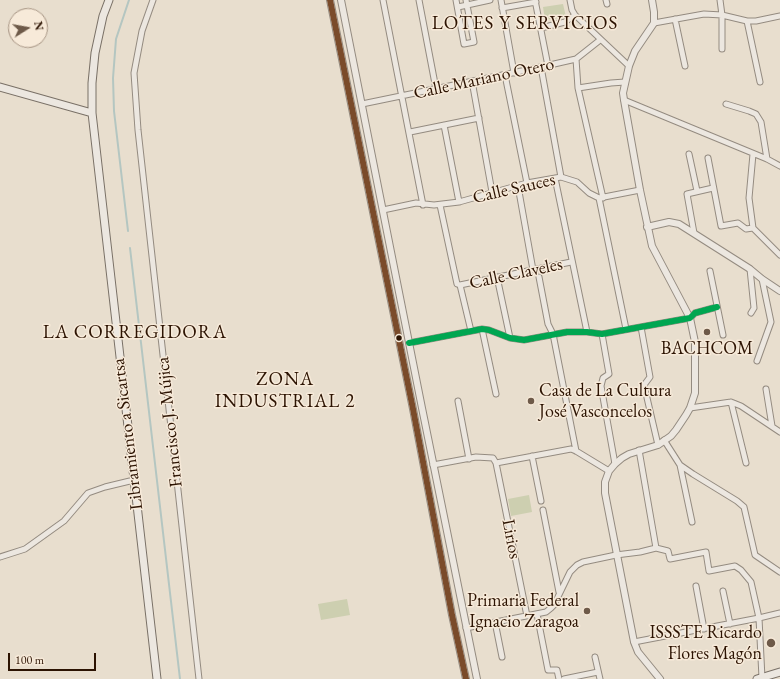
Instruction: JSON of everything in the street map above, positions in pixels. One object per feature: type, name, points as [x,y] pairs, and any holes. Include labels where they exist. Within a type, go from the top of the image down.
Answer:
[{"type":"main road","name":"Libramiento a Sicartsa","points":[[109,0],[103,16],[95,53],[92,83],[92,113],[157,679]]},
{"type":"main road","points":[[0,87],[92,113]]},
{"type":"main road","points":[[759,678],[780,672]]},
{"type":"street","name":"Francisco J. Mújica","points":[[153,0],[142,31],[134,73],[138,130],[199,679]]},
{"type":"street","points":[[330,0],[466,679]]},
{"type":"street","points":[[341,0],[477,679]]},
{"type":"street","points":[[383,0],[410,132],[423,205]]},
{"type":"street","points":[[419,0],[436,89]]},
{"type":"street","points":[[456,0],[464,44],[474,42],[466,2]]},
{"type":"street","points":[[458,7],[466,2],[490,0]]},
{"type":"street","points":[[501,0],[514,73]]},
{"type":"street","points":[[570,0],[572,10],[575,15],[629,66]]},
{"type":"street","points":[[652,0],[654,22],[635,51],[629,66],[623,93],[647,227],[652,246],[690,318],[695,342],[695,393],[690,408],[676,430],[658,445],[639,450],[622,458],[615,464],[605,482],[604,493],[634,642],[638,652],[660,679]]},
{"type":"street","points":[[720,0],[722,16],[722,49]]},
{"type":"street","points":[[502,8],[536,1],[548,66]]},
{"type":"street","points":[[333,15],[344,13]]},
{"type":"street","points":[[654,22],[704,14],[747,21],[756,21],[780,16]]},
{"type":"street","points":[[541,28],[565,22],[575,15]]},
{"type":"street","points":[[675,19],[684,66]]},
{"type":"street","points":[[747,21],[760,82]]},
{"type":"street","name":"Calle Mariano Otero","points":[[362,104],[576,59],[600,40]]},
{"type":"street","points":[[576,59],[578,88],[626,329]]},
{"type":"street","points":[[540,67],[561,177]]},
{"type":"street","points":[[504,74],[527,183]]},
{"type":"street","points":[[472,81],[492,192]]},
{"type":"street","points":[[578,88],[611,82],[625,82]]},
{"type":"street","points":[[624,100],[767,159],[780,166]]},
{"type":"street","points":[[726,104],[756,114],[761,122],[767,159]]},
{"type":"street","points":[[410,132],[478,118]]},
{"type":"street","points":[[444,125],[459,202]]},
{"type":"street","points":[[360,150],[371,148]]},
{"type":"street","points":[[689,154],[697,191]]},
{"type":"street","points":[[753,154],[749,198],[753,228],[780,255]]},
{"type":"street","points":[[708,158],[721,226],[738,223],[746,229],[753,228]]},
{"type":"street","name":"Calle Sauces","points":[[383,210],[416,203],[423,205],[440,205],[459,202],[527,183],[561,177],[577,182],[589,193],[601,198]]},
{"type":"street","points":[[555,178],[571,262],[587,332]]},
{"type":"street","points":[[518,186],[534,270]]},
{"type":"street","points":[[694,233],[687,194],[713,188]]},
{"type":"street","points":[[601,198],[640,190]]},
{"type":"street","points":[[440,205],[457,284],[460,285],[471,331]]},
{"type":"street","points":[[647,227],[669,222],[679,224],[780,290]]},
{"type":"street","name":"Calle Claveles","points":[[460,285],[571,262]]},
{"type":"street","points":[[750,269],[754,308],[751,313]]},
{"type":"street","points":[[710,271],[723,335]]},
{"type":"street","points":[[538,276],[548,324],[553,334],[576,451]]},
{"type":"street","points":[[497,278],[510,338]]},
{"type":"street","points":[[757,361],[771,322],[762,279]]},
{"type":"street","points":[[388,285],[397,283]]},
{"type":"street","points":[[409,343],[482,329],[510,338],[524,340],[567,332],[602,334],[690,318],[695,313],[717,307]]},
{"type":"street","points":[[641,327],[650,377],[644,385],[658,445]]},
{"type":"street","points":[[482,329],[496,394]]},
{"type":"street","points":[[602,334],[609,374],[603,378],[601,386],[615,464]]},
{"type":"street","points":[[766,389],[772,426]]},
{"type":"street","points":[[458,401],[469,458]]},
{"type":"street","points":[[690,408],[731,402],[742,406],[780,432]]},
{"type":"street","points":[[731,402],[746,462]]},
{"type":"street","points":[[413,410],[422,408]]},
{"type":"street","points":[[664,440],[680,465],[692,522]]},
{"type":"street","points":[[434,465],[476,457],[493,458],[496,463],[568,449],[576,451],[610,471]]},
{"type":"street","points":[[639,450],[656,548]]},
{"type":"street","points":[[532,456],[541,501]]},
{"type":"street","name":"Lirios","points":[[496,463],[527,616]]},
{"type":"street","points":[[680,465],[744,507],[755,554],[780,572]]},
{"type":"street","points":[[0,557],[24,549],[64,521],[88,493],[134,480]]},
{"type":"street","points":[[543,510],[559,592]]},
{"type":"street","points":[[440,550],[450,548]]},
{"type":"street","points":[[466,628],[546,612],[551,608],[570,572],[577,565],[592,559],[616,554],[640,552],[656,548],[668,550],[670,559],[706,552],[709,571],[734,566],[741,570],[751,582],[760,618],[759,678]]},
{"type":"street","points":[[696,586],[704,629]]},
{"type":"street","points":[[723,592],[730,624]]},
{"type":"street","points":[[634,642],[780,613]]},
{"type":"street","points":[[537,614],[548,670],[557,670],[559,679]]},
{"type":"street","points":[[495,622],[502,657]]},
{"type":"street","points":[[595,657],[600,679]]},
{"type":"street","points":[[463,664],[473,662]]},
{"type":"street","points":[[564,679],[598,672]]},
{"type":"green space","points":[[563,4],[566,17],[545,20],[543,7]]},
{"type":"green space","points":[[529,495],[532,512],[511,516],[508,499]]},
{"type":"green space","points":[[347,599],[350,615],[321,620],[318,604]]},
{"type":"waterway","points":[[128,231],[114,111],[113,78],[116,39],[129,0]]},
{"type":"waterway","points":[[130,248],[180,679]]},
{"type":"transit line","points":[[330,0],[466,679]]},
{"type":"transit line","points":[[409,343],[482,329],[510,338],[524,340],[567,332],[602,334],[690,318],[695,313],[717,307]]},
{"type":"place","name":"BACHCOM","points":[[707,332]]},
{"type":"place","name":"Casa de La Cultura José Vasconcelos","points":[[531,401]]},
{"type":"place","name":"Primaria Federal Ignacio Zaragoa","points":[[587,611]]},
{"type":"place","name":"ISSSTE Ricardo Flores Magón","points":[[771,643]]},
{"type":"district","name":"LOTES Y SERVICIOS","points":[[525,24]]},
{"type":"district","name":"LA CORREGIDORA","points":[[135,333]]},
{"type":"district","name":"ZONA INDUSTRIAL 2","points":[[285,391]]}]
